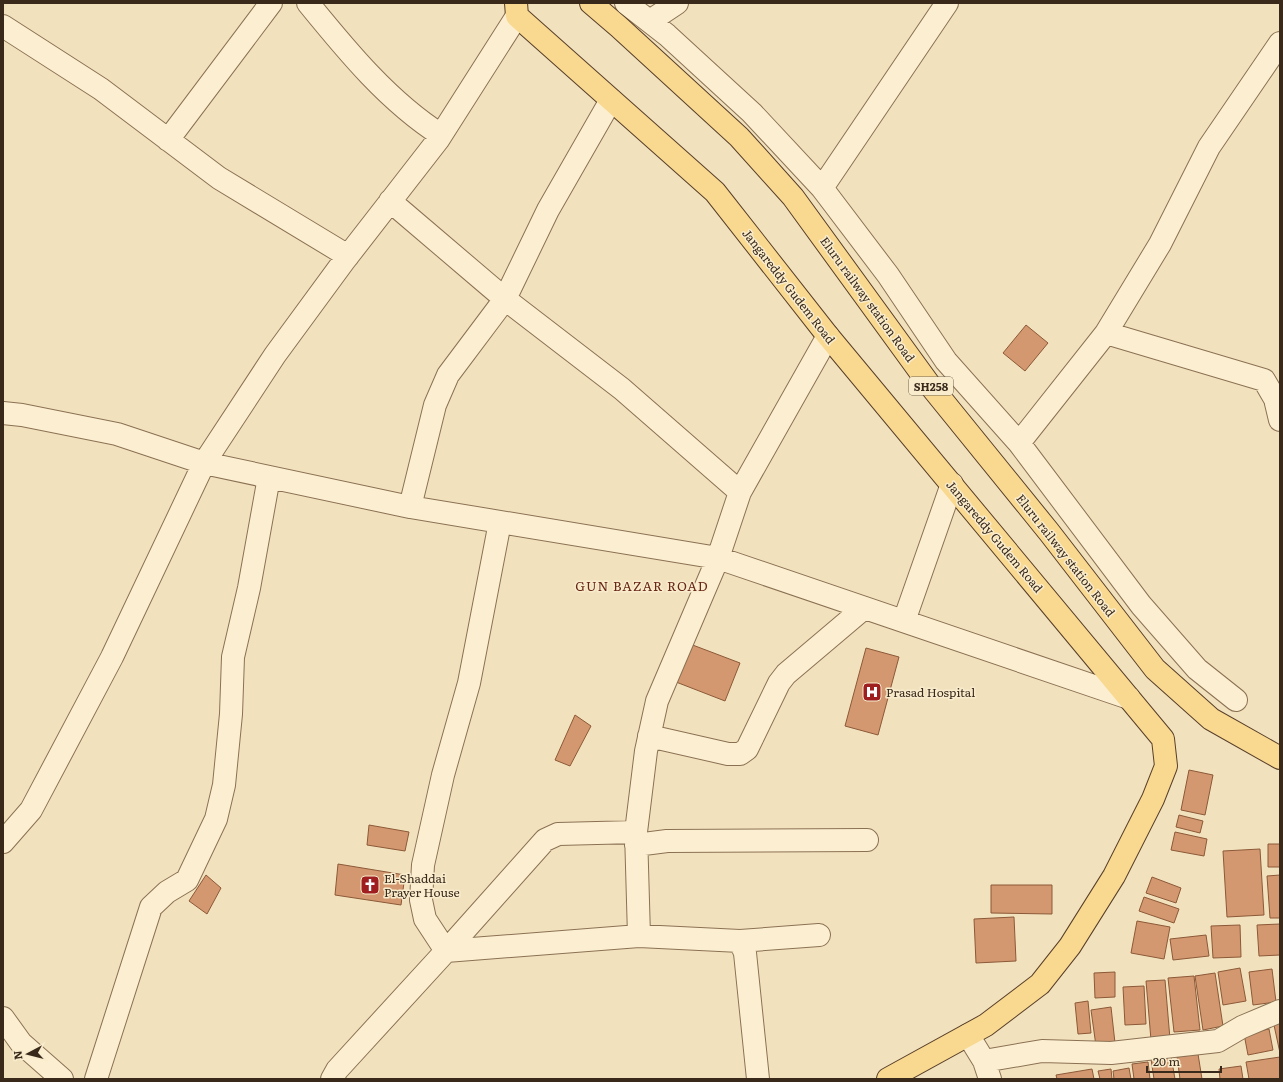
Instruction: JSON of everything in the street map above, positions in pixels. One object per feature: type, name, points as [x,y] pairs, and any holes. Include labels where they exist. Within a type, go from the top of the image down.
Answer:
[{"type":"main road","name":"Eluru railway station Road","points":[[591,3],[620,27],[739,137],[793,197],[929,384],[1049,532],[1155,669],[1211,718],[1280,758]]},
{"type":"main road","name":"Jangareddy Gudem Road","points":[[516,10],[611,100],[715,192],[828,336],[1163,739],[1166,766],[1153,800],[1114,876],[1070,946],[1045,978],[1040,984],[992,1020],[968,1035],[888,1079]]},
{"type":"street","points":[[168,140],[271,3]]},
{"type":"street","points":[[308,3],[368,72],[412,115],[441,135]]},
{"type":"street","points":[[626,3],[650,22],[752,113],[822,188],[888,275],[946,361],[1019,443],[1141,605],[1197,669],[1236,700]]},
{"type":"street","points":[[650,22],[677,3]]},
{"type":"street","points":[[822,188],[947,3]]},
{"type":"street","points":[[3,842],[31,810],[112,657],[204,463],[275,355],[348,256],[441,135],[516,10]]},
{"type":"street","points":[[3,26],[101,89],[219,178],[323,239],[348,256]]},
{"type":"street","points":[[1019,443],[1106,333],[1160,244],[1209,147],[1280,43]]},
{"type":"street","points":[[410,506],[435,405],[448,374],[505,298],[548,210],[611,100]]},
{"type":"street","points":[[390,201],[505,298],[622,389],[740,492]]},
{"type":"street","points":[[1106,333],[1264,380],[1275,399],[1280,420]]},
{"type":"street","points":[[638,936],[636,839],[649,736],[657,701],[718,558],[740,492],[828,336]]},
{"type":"street","points":[[3,413],[22,415],[117,434],[204,463],[410,506],[718,558],[1129,698]]},
{"type":"street","points":[[96,1079],[151,907],[167,892],[187,880],[216,819],[224,785],[231,714],[233,657],[270,477]]},
{"type":"street","points":[[904,621],[952,484]]},
{"type":"street","points":[[446,951],[425,919],[421,900],[423,865],[443,775],[469,683],[500,522]]},
{"type":"street","points":[[649,736],[728,754],[740,754],[747,749],[779,683],[786,674],[864,608]]},
{"type":"street","points":[[332,1079],[337,1070],[545,840],[558,834],[667,841],[868,840]]},
{"type":"street","points":[[446,951],[638,936],[740,941],[820,935]]},
{"type":"street","points":[[740,941],[745,953],[758,1079]]},
{"type":"street","points":[[968,1035],[987,1070],[1042,1051],[1111,1053],[1218,1041],[1242,1027],[1280,1011]]},
{"type":"street","points":[[3,1018],[21,1044],[62,1079]]},
{"type":"building","points":[[1026,325],[1048,343],[1025,371],[1003,353]]},
{"type":"building","points":[[690,644],[740,663],[725,701],[676,682]]},
{"type":"building","points":[[866,648],[899,657],[878,735],[845,726]]},
{"type":"building","points":[[575,715],[591,726],[570,766],[555,760]]},
{"type":"building","points":[[1189,770],[1213,775],[1205,815],[1181,810]]},
{"type":"building","points":[[1179,815],[1203,821],[1200,833],[1176,827]]},
{"type":"building","points":[[369,825],[409,832],[405,851],[367,845]]},
{"type":"building","points":[[1175,832],[1207,839],[1204,856],[1171,850]]},
{"type":"building","points":[[1268,844],[1280,844],[1280,867],[1268,867]]},
{"type":"building","points":[[1260,849],[1264,915],[1227,917],[1223,851]]},
{"type":"building","name":"El-Shaddai Prayer House","points":[[338,864],[405,875],[401,905],[335,895]]},
{"type":"building","points":[[206,875],[221,888],[207,914],[189,901]]},
{"type":"building","points":[[1280,875],[1280,918],[1270,918],[1267,876]]},
{"type":"building","points":[[1152,877],[1181,888],[1176,903],[1146,893]]},
{"type":"building","points":[[991,885],[1052,885],[1052,914],[991,913]]},
{"type":"building","points":[[1144,897],[1179,909],[1174,923],[1139,911]]},
{"type":"building","points":[[1014,917],[1016,961],[976,963],[974,919]]},
{"type":"building","points":[[1137,921],[1170,927],[1164,959],[1131,953]]},
{"type":"building","points":[[1280,924],[1280,955],[1259,956],[1257,925]]},
{"type":"building","points":[[1240,925],[1241,957],[1213,958],[1211,926]]},
{"type":"building","points":[[1206,935],[1209,956],[1173,960],[1170,939]]},
{"type":"building","points":[[1240,968],[1246,1001],[1223,1005],[1218,972]]},
{"type":"building","points":[[1272,969],[1276,1002],[1253,1005],[1249,972]]},
{"type":"building","points":[[1115,972],[1115,997],[1095,998],[1094,973]]},
{"type":"building","points":[[1215,973],[1223,1026],[1203,1030],[1195,976]]},
{"type":"building","points":[[1194,976],[1200,1030],[1174,1032],[1168,978]]},
{"type":"building","points":[[1165,980],[1170,1039],[1151,1040],[1146,981]]},
{"type":"building","points":[[1144,986],[1146,1024],[1125,1025],[1123,987]]},
{"type":"building","points":[[1088,1001],[1091,1033],[1078,1034],[1075,1003]]},
{"type":"building","points":[[1111,1007],[1115,1043],[1096,1046],[1091,1010]]},
{"type":"building","points":[[1280,1015],[1280,1053],[1272,1016]]},
{"type":"building","points":[[1269,1029],[1273,1050],[1248,1055],[1244,1034]]},
{"type":"building","points":[[1198,1054],[1202,1079],[1180,1079],[1177,1057]]},
{"type":"building","points":[[1171,1056],[1175,1079],[1154,1079],[1151,1059]]},
{"type":"building","points":[[1280,1057],[1280,1079],[1249,1079],[1246,1062]]},
{"type":"building","points":[[1148,1062],[1150,1079],[1134,1079],[1132,1064]]},
{"type":"building","points":[[1241,1066],[1243,1079],[1220,1079],[1219,1069]]},
{"type":"building","points":[[1129,1068],[1131,1079],[1114,1079],[1113,1071]]},
{"type":"building","points":[[1092,1069],[1094,1079],[1057,1079],[1056,1075]]},
{"type":"building","points":[[1111,1069],[1112,1079],[1100,1079],[1098,1071]]},
{"type":"place","name":"Prasad Hospital","points":[[872,692]]},
{"type":"place","name":"El-Shaddai Prayer House","points":[[370,885]]},
{"type":"district","name":"GUN BAZAR ROAD","points":[[642,585]]}]
